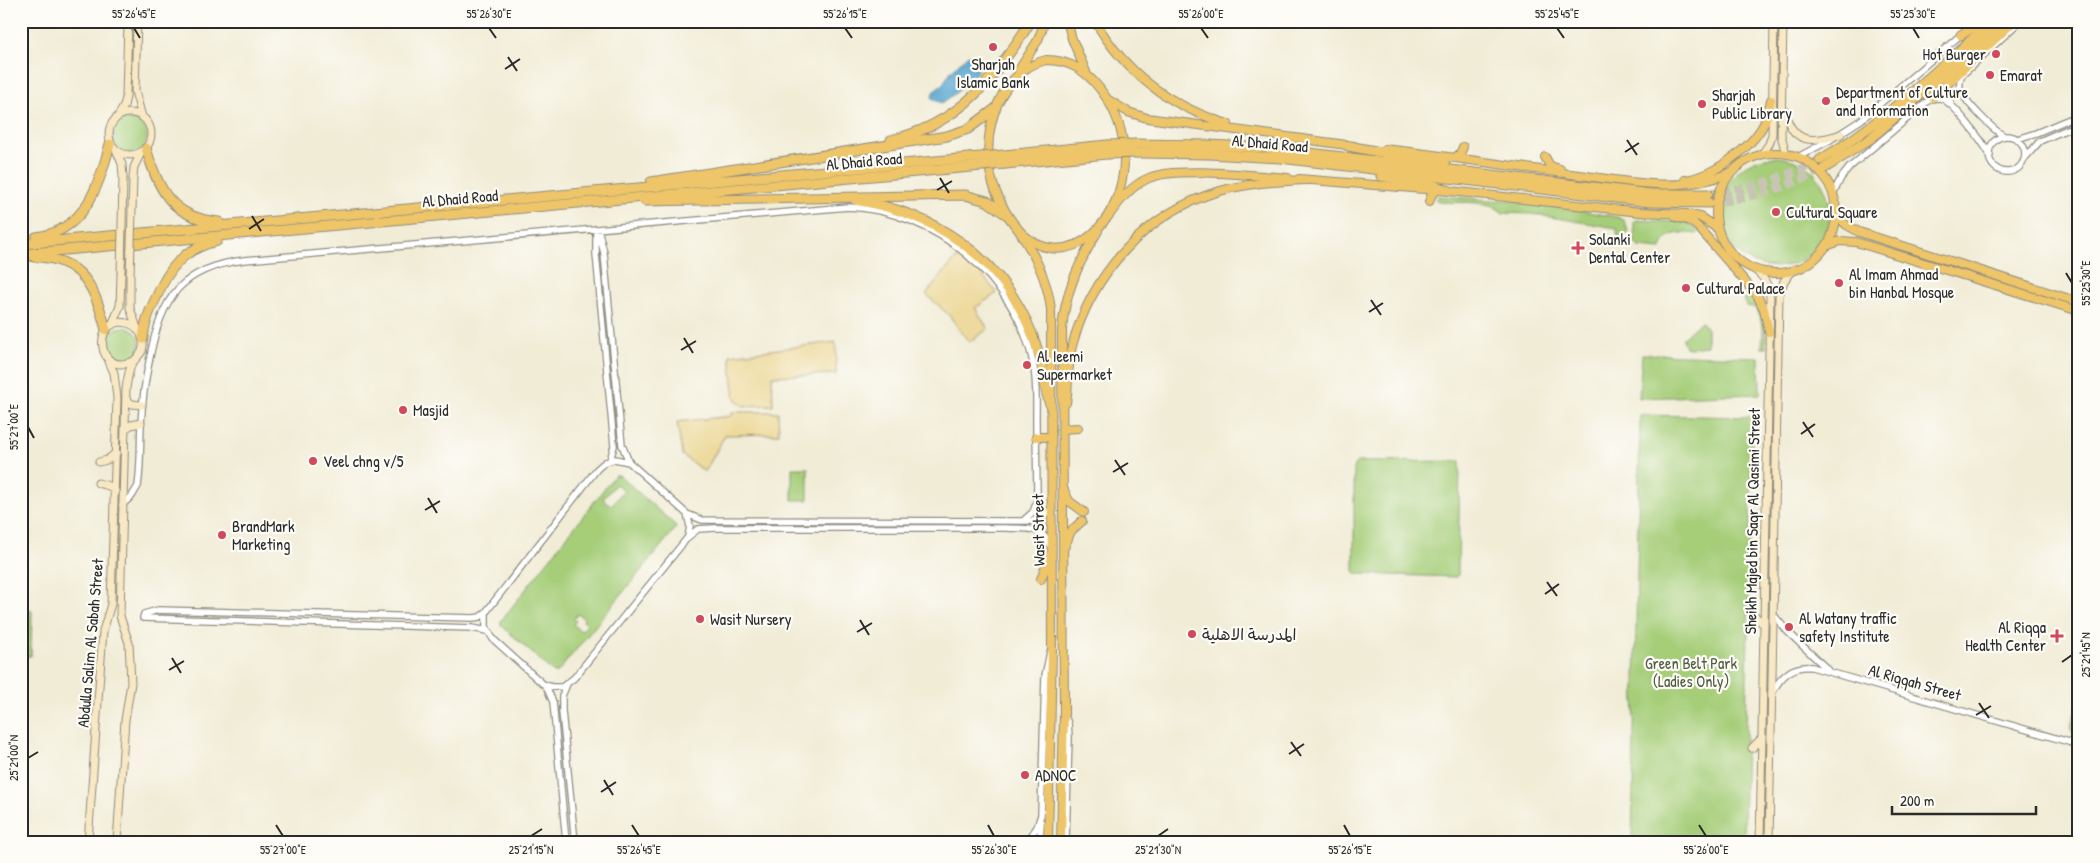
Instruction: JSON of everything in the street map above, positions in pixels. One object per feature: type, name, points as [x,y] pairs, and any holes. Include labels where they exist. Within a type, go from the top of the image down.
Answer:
[{"type":"highway","points":[[856,151],[916,132],[952,113],[984,87],[998,72],[1032,21]]},
{"type":"highway","points":[[1961,35],[1982,21]]},
{"type":"highway","points":[[1820,160],[1876,122],[1993,21]]},
{"type":"highway","points":[[1825,168],[1870,139],[2005,21]]},
{"type":"highway","points":[[1931,98],[2014,21]]},
{"type":"highway","points":[[622,190],[643,183],[856,151],[958,133],[978,123],[995,109]]},
{"type":"highway","points":[[21,239],[50,235],[70,225],[79,217],[92,198],[110,144]]},
{"type":"highway","name":"Al Dhaid Road","points":[[21,244],[622,190],[1107,150],[1209,144],[1268,148],[1657,194],[1708,198],[1650,202],[1334,165],[1232,155],[1137,149]]},
{"type":"highway","points":[[1348,146],[1476,169],[1498,175]]},
{"type":"highway","points":[[144,150],[157,181],[169,200],[177,208],[192,216],[208,221],[251,222]]},
{"type":"highway","name":"Al Dhaid Road","points":[[21,254],[268,232],[970,162]]},
{"type":"highway","points":[[1334,165],[1352,171],[1432,185],[1450,191]]},
{"type":"highway","points":[[607,199],[633,202],[833,196],[965,195],[987,201],[1007,215]]},
{"type":"highway","points":[[833,196],[886,206],[916,216],[959,240],[984,262],[1006,288],[1024,316],[1040,358],[1050,404]]},
{"type":"highway","points":[[143,339],[146,319],[153,302],[163,281],[177,262],[196,248],[207,243],[249,237],[268,232]]},
{"type":"highway","points":[[21,258],[42,257],[76,270],[88,283],[97,298],[109,328]]},
{"type":"main road","points":[[128,21],[126,98],[118,117],[109,129],[110,144],[126,156],[144,150]]},
{"type":"main road","points":[[117,151],[122,164],[123,177],[120,306],[103,336],[102,348],[108,358],[123,364],[133,361],[142,352],[143,339],[130,308],[134,167],[149,142],[151,132],[149,125],[142,117],[136,92],[137,21]]},
{"type":"main road","points":[[1045,21],[1038,40],[995,109],[991,125],[989,159],[995,190],[1007,215],[1030,240],[1058,250],[1084,243],[1098,231],[1132,188],[1150,177],[1180,173],[1450,191],[1666,214],[1693,215],[1707,221],[1718,229]]},
{"type":"main road","points":[[1067,21],[1076,51],[1088,76]]},
{"type":"main road","points":[[1095,21],[1107,40],[1125,62],[1149,85],[1165,96],[1204,116],[1249,131]]},
{"type":"main road","points":[[1762,154],[1771,138],[1774,21]]},
{"type":"main road","points":[[1783,21],[1781,135],[1786,154]]},
{"type":"main road","points":[[1016,76],[1035,63],[1058,60],[1079,68],[1107,99],[1114,110],[1122,135],[1124,161],[1121,187],[1107,218]]},
{"type":"main road","points":[[1107,99],[1128,112],[1147,118],[1348,146],[1652,184],[1696,184],[1715,179],[1762,154],[1786,154],[1798,157],[1820,172],[1833,194],[1836,211],[1833,230],[1825,247]]},
{"type":"main road","points":[[1782,99],[1788,123],[1793,131],[1801,137],[1819,141],[1841,134]]},
{"type":"main road","points":[[1652,184],[1696,178],[1719,168],[1758,134],[1766,120],[1772,100]]},
{"type":"main road","points":[[118,117],[130,113],[142,117]]},
{"type":"main road","points":[[1454,158],[1460,154],[1463,147]]},
{"type":"main road","points":[[1544,158],[1550,166],[1568,174]]},
{"type":"main road","points":[[1732,171],[1719,192],[1716,217],[1718,229],[1730,252],[1752,268],[1769,272],[1794,270],[1809,262],[1825,247],[1840,240],[1852,241],[2079,312]]},
{"type":"main road","points":[[1061,414],[1066,400],[1072,347],[1086,307],[1102,278],[1130,244],[1165,216],[1206,195],[1248,184],[1306,180]]},
{"type":"main road","points":[[1429,202],[1432,194],[1437,190]]},
{"type":"main road","points":[[1836,211],[1845,224],[1859,232],[2079,302]]},
{"type":"main road","points":[[1666,214],[1694,224],[1746,280],[1761,302],[1769,332]]},
{"type":"main road","name":"Wasit Street","points":[[1016,226],[1036,260],[1049,292],[1051,309],[1052,648],[1042,841]]},
{"type":"main road","name":"Wasit Street","points":[[1065,841],[1062,330],[1066,299],[1076,271],[1098,231]]},
{"type":"main road","name":"Sheikh Majed bin Saqr Al Qasimi Street","points":[[1752,268],[1760,274],[1768,287],[1770,297],[1760,842]]},
{"type":"main road","name":"Sheikh Majed bin Saqr Al Qasimi Street","points":[[1769,842],[1779,296],[1784,281],[1794,270]]},
{"type":"main road","points":[[2006,289],[2003,285],[2004,282],[2014,282]]},
{"type":"main road","points":[[109,328],[125,323],[137,328]]},
{"type":"main road","name":"Abdulla Salim Al Sabah Street","points":[[88,842],[103,631],[110,609],[115,492],[116,382],[108,358]]},
{"type":"main road","name":"Abdulla Salim Al Sabah Street","points":[[117,842],[125,720],[131,684],[129,644],[120,616],[126,399],[128,375],[133,361]]},
{"type":"main road","points":[[126,399],[132,404],[142,405]]},
{"type":"main road","points":[[125,429],[131,425],[141,424]]},
{"type":"main road","points":[[1062,429],[1078,428]]},
{"type":"main road","points":[[1036,438],[1050,437]]},
{"type":"main road","points":[[99,462],[107,460],[116,452]]},
{"type":"main road","points":[[1766,468],[1772,469],[1775,493]]},
{"type":"main road","points":[[98,483],[109,486],[115,492]]},
{"type":"main road","points":[[1062,484],[1069,501],[1084,512]]},
{"type":"main road","points":[[1063,555],[1071,531],[1082,521]]},
{"type":"main road","points":[[1041,579],[1052,551]]},
{"type":"main road","points":[[110,609],[116,607],[120,616]]},
{"type":"main road","points":[[1754,615],[1764,624]]},
{"type":"main road","points":[[1752,748],[1763,737]]},
{"type":"main road","points":[[1762,762],[1765,777],[1768,778],[1770,776]]},
{"type":"street","points":[[1798,157],[1841,134],[1871,112],[1976,21]]},
{"type":"street","points":[[1833,194],[1841,178],[1850,167],[1931,98],[1960,76],[2020,21]]},
{"type":"street","points":[[1960,76],[1960,86],[1964,95],[1990,125],[2004,136],[2017,139],[2032,135],[2079,115]]},
{"type":"street","points":[[1951,105],[1948,97],[1950,93],[1957,91],[1964,95]]},
{"type":"street","points":[[1931,98],[1941,98],[1951,105],[1979,138],[1994,165],[2005,171],[2018,168],[2040,141],[2079,124]]},
{"type":"street","points":[[1990,155],[1992,144],[2004,136]]},
{"type":"street","points":[[2017,139],[2023,146],[2025,158]]},
{"type":"street","points":[[122,505],[136,490],[140,463],[142,405],[153,338],[164,307],[178,288],[189,279],[211,267],[244,260],[848,207],[889,213],[923,226],[952,243],[974,261],[995,284],[1018,318],[1030,350],[1036,378],[1037,501],[1033,512],[1023,520],[1020,526],[1012,528]]},
{"type":"street","points":[[611,228],[605,237],[604,253],[622,449],[629,462],[687,514],[702,520],[1023,520],[1040,519],[1051,509]]},
{"type":"street","points":[[597,229],[596,253],[614,446],[610,460]]},
{"type":"street","points":[[597,229],[604,253]]},
{"type":"street","points":[[583,231],[592,239],[596,253]]},
{"type":"street","points":[[596,253],[604,253]]},
{"type":"street","points":[[612,433],[620,432]]},
{"type":"street","points":[[487,631],[476,628],[456,627],[143,618],[143,616],[145,613],[158,610],[476,618],[486,612],[597,469],[610,460],[621,459],[629,462]]},
{"type":"street","points":[[687,514],[690,526],[688,536]]},
{"type":"street","points":[[715,528],[714,525],[734,520]]},
{"type":"street","points":[[575,842],[562,696],[567,684],[688,536],[698,530],[715,528],[1012,528],[1041,532],[1047,538],[1052,551]]},
{"type":"street","points":[[486,612],[485,622],[487,631],[493,639],[546,686],[553,699],[566,842]]},
{"type":"street","name":"Al Riqqah Street","points":[[1773,614],[1815,660],[1830,671]]},
{"type":"street","points":[[456,627],[458,618]]},
{"type":"street","points":[[1042,841],[1045,676],[1052,648]]},
{"type":"street","name":"Al Riqqah Street","points":[[1771,694],[1782,677],[1792,669],[1808,666],[2079,745]]},
{"type":"street","points":[[546,686],[557,687],[567,684]]},
{"type":"street","points":[[554,710],[562,711]]},
{"type":"street","points":[[1064,712],[1070,737],[1065,841]]},
{"type":"street","points":[[1068,807],[1073,798]]},
{"type":"street","points":[[1027,842],[1035,831],[1041,815]]},
{"type":"green space","points":[[130,119],[137,120],[142,124],[146,129],[146,143],[142,148],[137,152],[130,153],[123,152],[118,148],[114,143],[113,136],[114,129],[118,124],[123,120]]},
{"type":"green space","points":[[1775,157],[1786,158],[1796,162],[1814,173],[1825,191],[1829,201],[1829,223],[1825,233],[1814,251],[1796,262],[1786,266],[1775,267],[1764,266],[1754,262],[1736,251],[1725,233],[1721,223],[1720,212],[1721,201],[1725,191],[1736,173],[1754,162],[1764,158]]},
{"type":"green space","points":[[1438,196],[1524,201],[1617,217],[1624,220],[1628,231],[1622,239],[1618,239],[1617,228],[1532,214],[1503,213],[1497,208],[1481,203],[1438,202],[1435,199]]},
{"type":"green space","points":[[1635,220],[1682,222],[1688,223],[1698,230],[1697,234],[1680,233],[1670,236],[1663,243],[1661,249],[1639,247],[1635,242]]},
{"type":"green space","points":[[1745,289],[1750,290],[1758,304],[1764,325],[1766,348],[1762,348],[1763,329],[1757,309],[1746,306],[1743,293]]},
{"type":"green space","points":[[1701,321],[1707,329],[1707,346],[1685,347],[1682,339]]},
{"type":"green space","points":[[123,327],[130,328],[135,332],[139,337],[139,351],[135,356],[130,360],[123,361],[116,360],[111,356],[107,351],[106,344],[107,337],[111,332],[116,328]]},
{"type":"green space","points":[[1642,354],[1759,357],[1760,394],[1639,398]]},
{"type":"green space","name":"Green Belt Park (Ladies Only)","points":[[1640,415],[1752,417],[1744,842],[1632,842]]},
{"type":"green space","points":[[1460,461],[1458,575],[1456,577],[1357,574],[1354,571],[1354,465],[1357,462]]},
{"type":"green space","points":[[792,468],[808,468],[808,500],[792,500]]},
{"type":"green space","points":[[615,475],[619,475],[676,526],[557,673],[554,673],[501,625],[501,621]],"holes":[[[616,484],[624,490],[611,506],[603,499]],[[578,614],[587,625],[581,631],[573,625],[576,621],[573,619]]]},
{"type":"green space","points":[[21,610],[32,611],[31,656],[21,656]]},
{"type":"green space","points":[[2079,701],[2079,735],[2073,733],[2070,728]]},
{"type":"sand","points":[[960,254],[997,293],[975,308],[988,329],[969,342],[949,315],[926,294]]},
{"type":"sand","points":[[836,342],[836,374],[772,376],[773,405],[744,406],[735,399],[730,355]]},
{"type":"sand","points":[[732,412],[778,412],[779,434],[725,435],[705,472],[682,455],[677,422],[732,416]]},
{"type":"water","points":[[968,55],[977,59],[979,64],[977,71],[971,79],[942,103],[934,100],[932,98],[933,92],[942,85],[951,71]]},
{"type":"tunnel","points":[[1708,194],[1766,182],[1793,173],[1820,160]]},
{"type":"tunnel","points":[[1709,203],[1769,191],[1825,168]]},
{"type":"place","name":"Sharjah Islamic Bank","points":[[993,47]]},
{"type":"place","name":"Hot Burger","points":[[1996,54]]},
{"type":"place","name":"Emarat","points":[[1990,75]]},
{"type":"place","name":"Department of Culture and Information","points":[[1826,101]]},
{"type":"place","name":"Sharjah Public Library","points":[[1702,104]]},
{"type":"place","name":"Cultural Square","points":[[1776,212]]},
{"type":"place","name":"Solanki Dental Center","points":[[1578,248]]},
{"type":"place","name":"Al Imam Ahmad bin Hanbal Mosque","points":[[1839,283]]},
{"type":"place","name":"Cultural Palace","points":[[1686,288]]},
{"type":"place","name":"Al Ieemi Supermarket","points":[[1027,365]]},
{"type":"place","name":"Masjid","points":[[403,410]]},
{"type":"place","name":"Veel chng v/5","points":[[313,461]]},
{"type":"place","name":"BrandMark Marketing","points":[[222,535]]},
{"type":"place","name":"Wasit Nursery","points":[[700,619]]},
{"type":"place","name":"Al Watany traffic safety Institute","points":[[1789,627]]},
{"type":"place","name":"المدرسة الاهلية","points":[[1192,634]]},
{"type":"place","name":"Al Riqqa Health Center","points":[[2057,636]]},
{"type":"place","name":"ADNOC","points":[[1025,775]]}]
